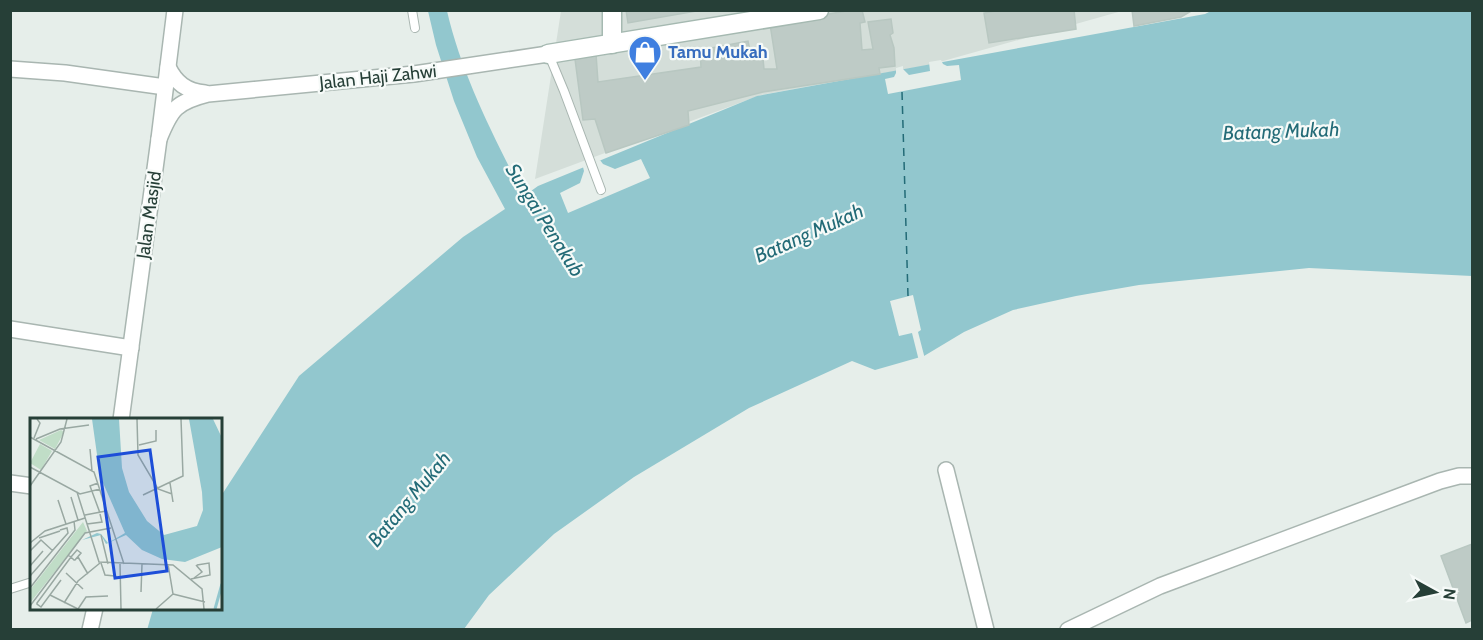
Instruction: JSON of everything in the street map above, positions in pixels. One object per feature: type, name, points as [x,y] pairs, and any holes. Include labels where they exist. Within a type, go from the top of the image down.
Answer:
[{"type":"street","name":"Jalan Masjid","points":[[121,418],[175,10]]},
{"type":"street","points":[[612,10],[612,44]]},
{"type":"street","points":[[548,54],[812,11]]},
{"type":"street","name":"Jalan Haji Zahwi","points":[[159,139],[172,111],[193,97],[414,74],[548,54]]},
{"type":"street","name":"Jalan Haji Zahwi","points":[[168,67],[184,87],[208,94]]},
{"type":"street","points":[[10,69],[65,73],[165,87]]},
{"type":"street","points":[[10,329],[131,348]]},
{"type":"street","points":[[946,470],[986,630]]},
{"type":"street","points":[[1068,630],[1160,586],[1440,481],[1460,476],[1473,476]]},
{"type":"street","points":[[10,483],[30,486]]},
{"type":"street","points":[[90,630],[95,610]]},
{"type":"lane","points":[[412,10],[415,28]]},
{"type":"lane","points":[[548,54],[601,190]]},
{"type":"lane","points":[[10,589],[30,583]]},
{"type":"shaded area","points":[[561,11],[1122,11],[929,65],[761,95],[535,179]]},
{"type":"water","points":[[428,11],[447,11],[470,83],[524,196],[538,186],[757,96],[1205,14],[1211,11],[1472,11],[1472,276],[1309,268],[1139,285],[1013,310],[964,332],[924,356],[875,370],[852,361],[749,408],[634,477],[554,534],[489,595],[464,629],[147,630],[153,610],[222,610],[222,494],[299,376],[463,237],[505,209],[477,157],[454,101]]},
{"type":"pier","points":[[941,60],[947,66],[959,65],[961,80],[888,94],[885,79],[894,77],[896,68],[903,66],[909,75],[930,71],[929,62]]},
{"type":"pier","points":[[641,159],[650,178],[568,213],[560,193],[580,183],[583,167],[600,160],[603,164],[615,169]]},
{"type":"pier","points":[[913,295],[921,330],[918,332],[925,359],[919,361],[912,333],[899,336],[890,301]]},
{"type":"building","points":[[626,10],[702,10],[628,23]]},
{"type":"building","points":[[862,10],[865,22],[860,23],[862,50],[873,49],[868,22],[891,19],[893,33],[890,35],[894,48],[895,66],[879,68],[880,74],[763,92],[688,111],[689,125],[606,153],[595,119],[583,120],[575,59],[596,54],[598,82],[701,67],[700,50],[748,41],[750,51],[762,48],[764,69],[777,69],[770,24]]},
{"type":"building","points":[[1001,10],[1074,10],[1076,29],[989,43],[984,13]]},
{"type":"building","points":[[1132,10],[1193,10],[1181,17],[1134,26]]},
{"type":"building","points":[[1472,544],[1472,620],[1466,623],[1441,556]]},
{"type":"ferry route","points":[[902,92],[908,296]]},
{"type":"place","name":"Tamu Mukah","points":[[645,81]]},
{"type":"water label","name":"Batang Mukah","points":[[1281,131]]},
{"type":"water label","name":"Sungai Penakub","points":[[545,220]]},
{"type":"water label","name":"Batang Mukah","points":[[809,233]]},
{"type":"water label","name":"Batang Mukah","points":[[409,499]]}]
